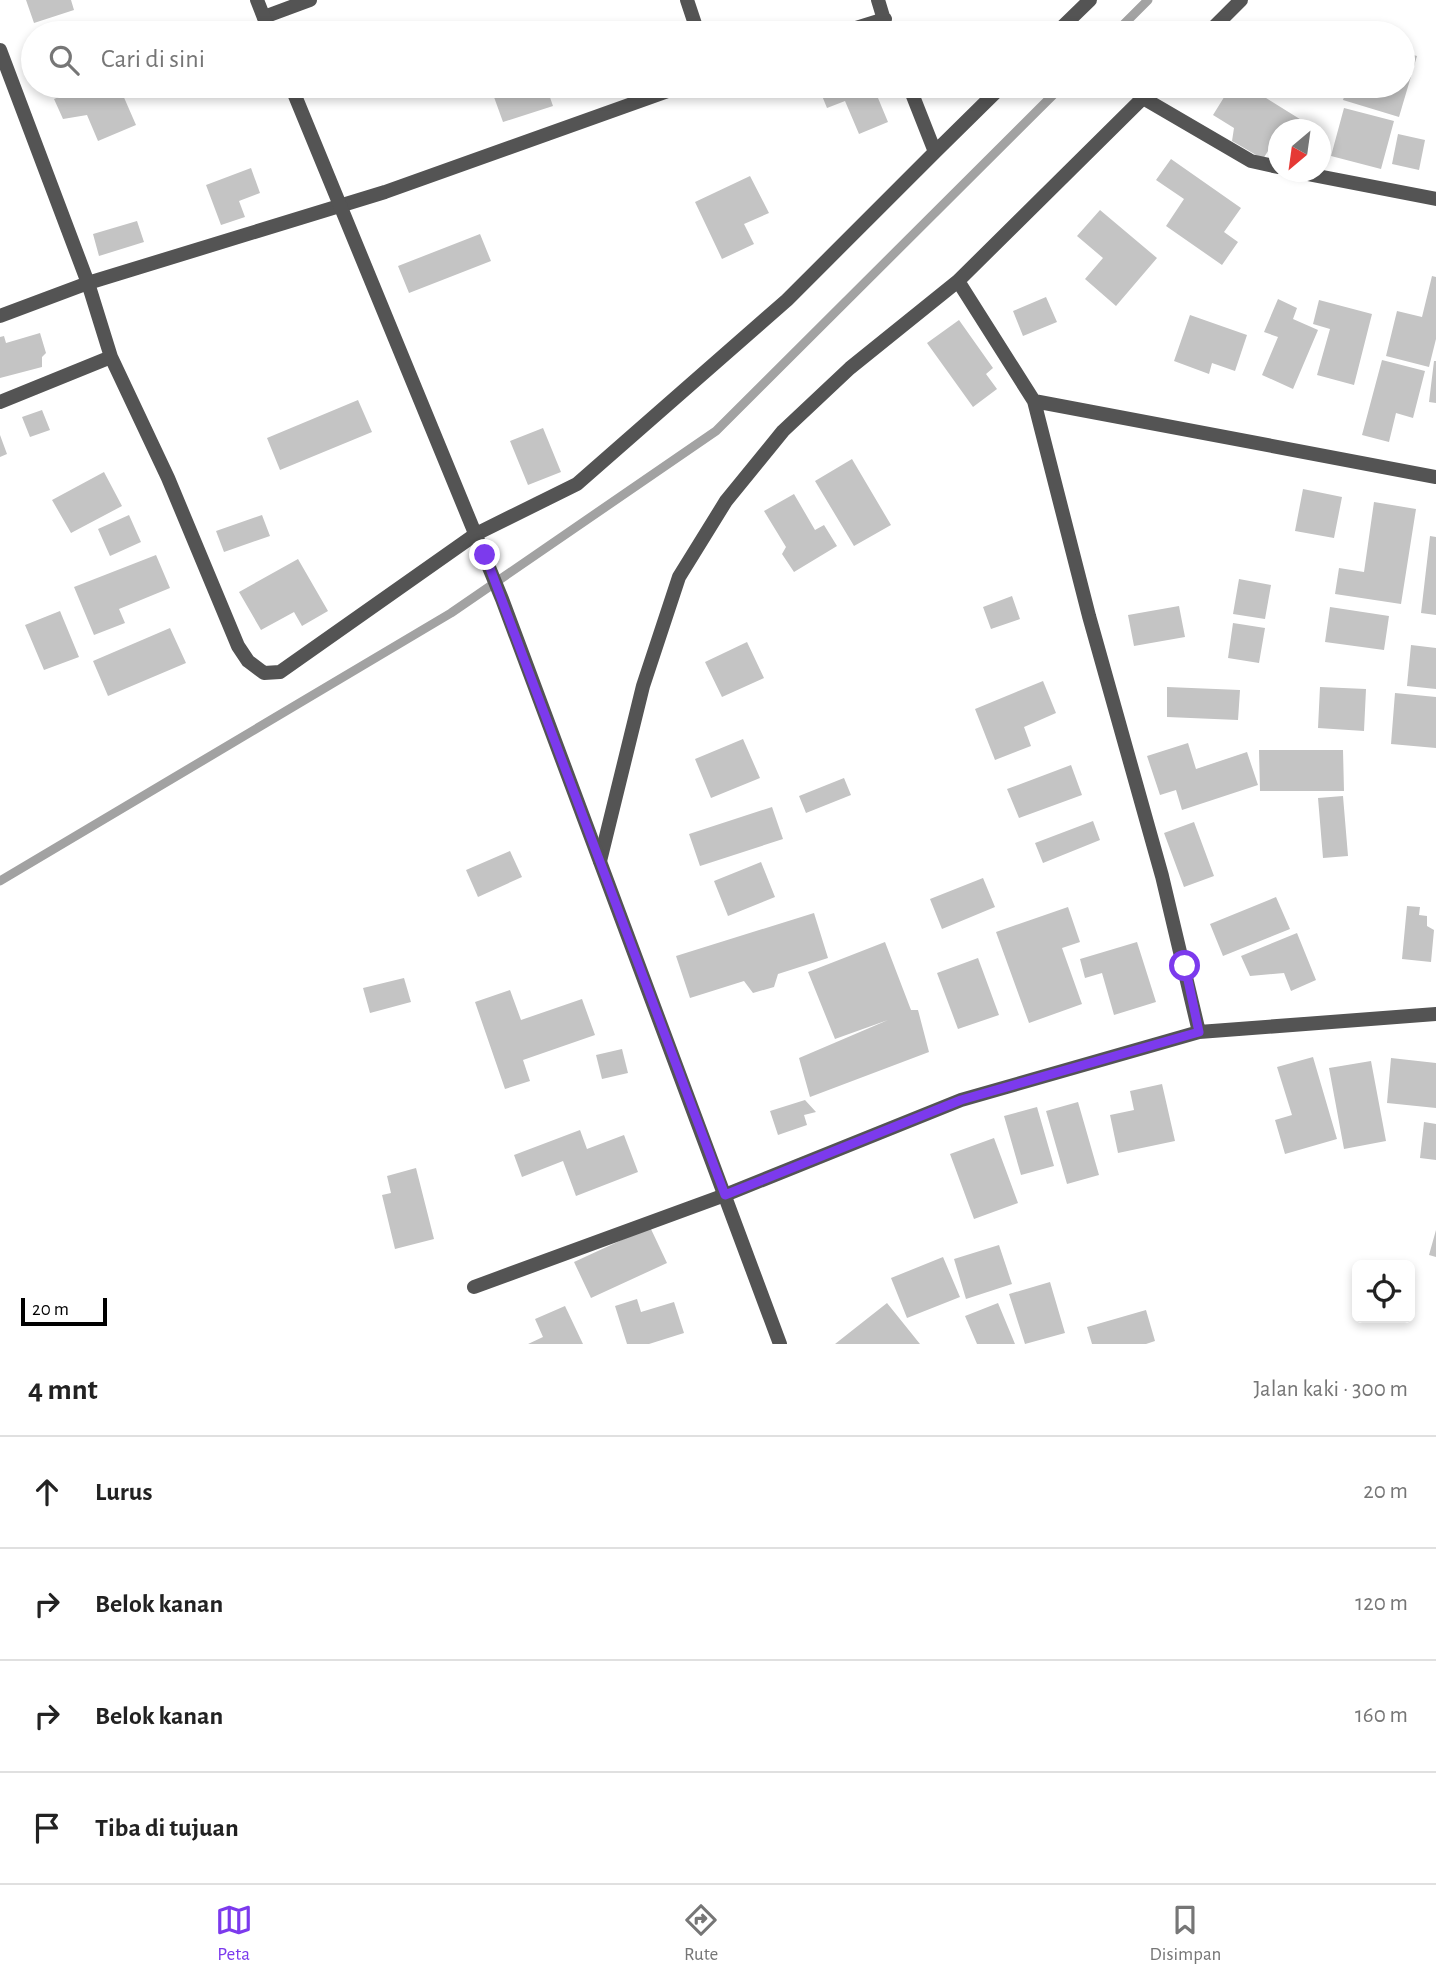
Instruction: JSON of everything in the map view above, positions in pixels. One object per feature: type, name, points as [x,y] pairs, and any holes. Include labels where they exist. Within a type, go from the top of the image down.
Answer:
[{"type":"street","points":[[257,0],[266,21]]},
{"type":"street","points":[[264,17],[310,0]]},
{"type":"street","points":[[687,0],[694,21]]},
{"type":"street","points":[[878,0],[884,21]]},
{"type":"street","points":[[1068,21],[1090,0]]},
{"type":"street","points":[[1220,21],[1241,0]]},
{"type":"street","points":[[0,50],[89,284],[111,357],[168,478],[238,646],[248,662],[264,673],[280,672],[476,534],[577,484],[788,300],[990,98]]},
{"type":"street","points":[[296,98],[485,555],[780,1344]]},
{"type":"street","points":[[0,316],[89,284],[340,207],[648,98]]},
{"type":"street","points":[[914,98],[935,152]]},
{"type":"street","points":[[600,861],[643,686],[679,577],[726,501],[783,431],[850,368],[958,281],[1143,98],[1251,161],[1268,165]]},
{"type":"street","points":[[1331,179],[1436,199]]},
{"type":"street","points":[[958,281],[1034,401],[1089,616],[1162,876],[1199,1032]]},
{"type":"street","points":[[0,401],[111,357]]},
{"type":"street","points":[[1034,401],[1436,477]]},
{"type":"street","points":[[474,1287],[725,1195],[961,1100],[1199,1032],[1436,1014]]},
{"type":"building","points":[[26,0],[71,0],[74,10],[33,21]]},
{"type":"building","points":[[124,98],[136,125],[98,141],[87,115],[63,119],[54,99]]},
{"type":"building","points":[[494,98],[550,98],[553,106],[503,122]]},
{"type":"building","points":[[823,98],[878,98],[888,122],[859,134],[845,101],[827,108]]},
{"type":"building","points":[[1224,98],[1266,98],[1300,119],[1268,119],[1268,151],[1263,159],[1232,141],[1234,128],[1213,115]]},
{"type":"building","points":[[1344,98],[1405,98],[1399,117],[1343,100]]},
{"type":"building","points":[[1344,108],[1394,121],[1381,169],[1331,156]]},
{"type":"building","points":[[1398,134],[1425,140],[1419,170],[1392,164]]},
{"type":"building","points":[[1171,159],[1241,208],[1224,232],[1238,242],[1222,265],[1166,226],[1184,199],[1156,180]]},
{"type":"building","points":[[251,168],[260,193],[239,201],[245,217],[221,225],[206,185]]},
{"type":"building","points":[[750,176],[769,213],[744,224],[754,244],[722,259],[695,202]]},
{"type":"building","points":[[1100,210],[1157,258],[1116,306],[1085,279],[1103,258],[1077,236]]},
{"type":"building","points":[[137,221],[144,242],[99,256],[93,234]]},
{"type":"building","points":[[480,234],[491,261],[409,293],[398,266]]},
{"type":"building","points":[[1432,276],[1436,277],[1436,339],[1429,367],[1386,356],[1397,311],[1422,317]]},
{"type":"building","points":[[1046,297],[1057,322],[1023,336],[1013,311]]},
{"type":"building","points":[[1278,299],[1297,308],[1293,319],[1318,330],[1293,389],[1262,375],[1278,337],[1264,332]]},
{"type":"building","points":[[1319,300],[1372,314],[1354,385],[1317,375],[1330,329],[1313,324]]},
{"type":"building","points":[[1190,315],[1247,335],[1235,371],[1212,363],[1209,374],[1174,361]]},
{"type":"building","points":[[959,320],[993,368],[986,374],[997,389],[973,407],[927,343]]},
{"type":"building","points":[[40,333],[46,353],[42,357],[42,367],[0,378],[0,337],[4,336],[6,343]]},
{"type":"building","points":[[1382,360],[1425,371],[1413,418],[1396,413],[1389,442],[1362,435]]},
{"type":"building","points":[[1436,361],[1436,403],[1429,402]]},
{"type":"building","points":[[358,400],[372,432],[280,470],[267,438]]},
{"type":"building","points":[[42,410],[50,430],[30,437],[22,417]]},
{"type":"building","points":[[543,428],[561,472],[528,485],[510,441]]},
{"type":"building","points":[[0,435],[7,454],[0,457]]},
{"type":"building","points":[[852,459],[891,525],[854,546],[815,481]]},
{"type":"building","points":[[104,472],[122,506],[71,533],[52,500]]},
{"type":"building","points":[[1303,489],[1342,497],[1334,538],[1295,531]]},
{"type":"building","points":[[794,494],[815,530],[824,525],[837,546],[794,572],[782,554],[786,547],[764,511]]},
{"type":"building","points":[[1374,502],[1416,509],[1401,604],[1335,594],[1339,568],[1364,572]]},
{"type":"building","points":[[129,515],[141,542],[110,556],[98,529]]},
{"type":"building","points":[[262,515],[270,536],[224,552],[216,531]]},
{"type":"building","points":[[1430,536],[1436,537],[1436,615],[1421,613]]},
{"type":"building","points":[[156,555],[170,588],[119,609],[125,623],[94,635],[74,587]]},
{"type":"building","points":[[298,559],[328,611],[302,626],[294,612],[261,630],[239,592]]},
{"type":"building","points":[[1239,579],[1271,585],[1265,619],[1233,614]]},
{"type":"building","points":[[1012,596],[1020,619],[991,629],[983,607]]},
{"type":"building","points":[[1179,606],[1185,637],[1134,646],[1128,615]]},
{"type":"building","points":[[1330,607],[1389,616],[1384,650],[1325,642]]},
{"type":"building","points":[[60,611],[79,657],[44,670],[25,625]]},
{"type":"building","points":[[1233,623],[1265,628],[1259,663],[1228,658]]},
{"type":"building","points":[[170,628],[186,663],[108,696],[93,661]]},
{"type":"building","points":[[747,642],[764,678],[722,697],[705,662]]},
{"type":"building","points":[[1411,645],[1436,648],[1436,689],[1407,686]]},
{"type":"building","points":[[1043,681],[1056,713],[1024,727],[1031,746],[995,760],[975,709]]},
{"type":"building","points":[[1167,687],[1240,690],[1238,720],[1167,717]]},
{"type":"building","points":[[1320,687],[1366,689],[1364,731],[1318,728]]},
{"type":"building","points":[[1395,693],[1436,697],[1436,748],[1391,744]]},
{"type":"building","points":[[743,739],[760,778],[711,798],[695,759]]},
{"type":"building","points":[[1188,743],[1196,769],[1247,752],[1258,785],[1182,810],[1176,790],[1160,795],[1147,756]]},
{"type":"building","points":[[1259,750],[1343,750],[1344,791],[1260,791]]},
{"type":"building","points":[[1071,765],[1082,795],[1019,818],[1007,789]]},
{"type":"building","points":[[844,778],[851,795],[806,813],[799,796]]},
{"type":"building","points":[[1343,796],[1348,856],[1323,858],[1318,798]]},
{"type":"building","points":[[772,807],[783,839],[700,866],[689,834]]},
{"type":"building","points":[[1093,821],[1100,840],[1043,863],[1035,843]]},
{"type":"building","points":[[1194,822],[1214,876],[1184,887],[1164,833]]},
{"type":"building","points":[[510,851],[522,877],[478,897],[466,870]]},
{"type":"building","points":[[761,862],[775,897],[728,916],[714,881]]},
{"type":"building","points":[[983,878],[995,907],[942,929],[930,899]]},
{"type":"building","points":[[1276,897],[1290,929],[1223,956],[1210,924]]},
{"type":"building","points":[[1407,906],[1420,907],[1419,915],[1427,916],[1427,926],[1434,930],[1431,962],[1402,959]]},
{"type":"building","points":[[1068,907],[1080,942],[1062,948],[1082,1004],[1029,1023],[996,932]]},
{"type":"building","points":[[814,913],[828,958],[778,974],[774,987],[753,993],[744,981],[690,998],[676,956]]},
{"type":"building","points":[[1297,933],[1316,980],[1291,991],[1284,973],[1250,976],[1241,956]]},
{"type":"building","points":[[885,942],[911,1010],[918,1010],[929,1052],[810,1097],[799,1058],[888,1020],[835,1039],[808,972]]},
{"type":"building","points":[[1137,942],[1156,1002],[1114,1015],[1102,973],[1085,978],[1080,959]]},
{"type":"building","points":[[978,958],[999,1015],[958,1029],[937,973]]},
{"type":"building","points":[[404,978],[411,1002],[370,1013],[363,988]]},
{"type":"building","points":[[510,990],[521,1020],[582,999],[595,1035],[523,1060],[530,1081],[505,1089],[475,1002]]},
{"type":"building","points":[[622,1049],[628,1073],[602,1079],[596,1055]]},
{"type":"building","points":[[1313,1057],[1337,1139],[1285,1154],[1275,1120],[1292,1115],[1277,1067]]},
{"type":"building","points":[[1391,1058],[1436,1063],[1436,1108],[1387,1103]]},
{"type":"building","points":[[1371,1061],[1386,1141],[1344,1149],[1329,1068]]},
{"type":"building","points":[[1162,1084],[1175,1141],[1118,1153],[1110,1115],[1134,1110],[1130,1091]]},
{"type":"building","points":[[805,1100],[816,1112],[804,1115],[807,1125],[778,1135],[770,1111]]},
{"type":"building","points":[[1078,1102],[1099,1175],[1067,1184],[1046,1111]]},
{"type":"building","points":[[1037,1107],[1054,1166],[1021,1175],[1004,1116]]},
{"type":"building","points":[[1424,1122],[1436,1124],[1436,1160],[1420,1158]]},
{"type":"building","points":[[580,1130],[587,1149],[624,1135],[638,1172],[576,1196],[563,1161],[522,1177],[514,1155]]},
{"type":"building","points":[[994,1138],[1018,1203],[974,1219],[950,1154]]},
{"type":"building","points":[[416,1168],[434,1239],[395,1249],[382,1195],[391,1193],[387,1176]]},
{"type":"building","points":[[650,1227],[667,1263],[591,1298],[574,1262]]},
{"type":"building","points":[[1436,1230],[1436,1257],[1429,1255]]},
{"type":"building","points":[[999,1245],[1012,1284],[966,1299],[954,1259]]},
{"type":"building","points":[[943,1257],[960,1297],[907,1318],[891,1278]]},
{"type":"building","points":[[1050,1282],[1065,1333],[1025,1344],[1009,1294]]},
{"type":"building","points":[[637,1299],[641,1312],[674,1302],[684,1333],[649,1344],[627,1344],[615,1306]]},
{"type":"building","points":[[887,1303],[920,1344],[835,1344]]},
{"type":"building","points":[[998,1303],[1015,1344],[977,1344],[965,1316]]},
{"type":"building","points":[[565,1306],[583,1344],[528,1344],[543,1337],[535,1319]]},
{"type":"building","points":[[1146,1310],[1155,1341],[1146,1344],[1092,1344],[1087,1327]]},
{"type":"waterway","points":[[1127,21],[1148,0]]},
{"type":"waterway","points":[[0,881],[451,613],[716,431],[1050,98]]},
{"type":"route","points":[[485,555],[725,1195],[961,1100],[1199,1032],[1185,966]]}]
